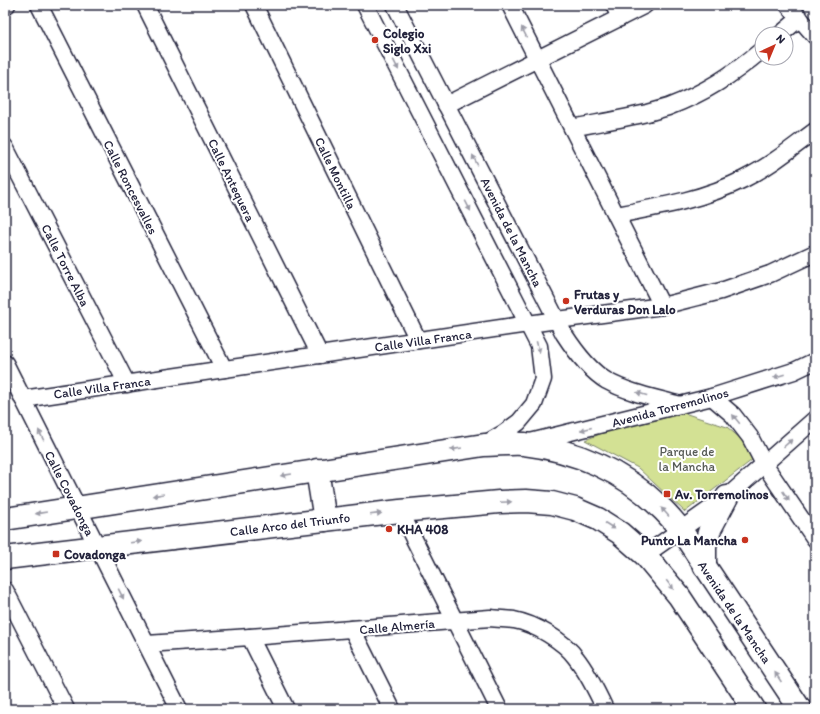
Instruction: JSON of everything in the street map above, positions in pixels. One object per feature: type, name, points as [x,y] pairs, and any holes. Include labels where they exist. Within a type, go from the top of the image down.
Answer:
[{"type":"street","name":"Calle Roncesvalles","points":[[39,5],[224,369]]},
{"type":"street","name":"Calle Antequera","points":[[145,5],[320,355]]},
{"type":"street","name":"Calle Montilla","points":[[254,5],[418,340]]},
{"type":"street","points":[[366,5],[539,346],[543,379],[534,404],[519,422],[484,445]]},
{"type":"street","name":"Avenida de la Mancha","points":[[395,5],[573,349],[588,366],[606,380],[625,389],[680,405]]},
{"type":"street","points":[[510,5],[662,306]]},
{"type":"street","points":[[446,105],[537,59],[617,11],[645,5]]},
{"type":"street","points":[[788,5],[815,36]]},
{"type":"street","points":[[790,26],[800,18]]},
{"type":"street","points":[[572,128],[632,116],[672,105],[696,95],[722,81],[754,57]]},
{"type":"street","points":[[616,215],[666,205],[707,194],[744,179],[780,157],[815,131]]},
{"type":"street","name":"Calle Torre Alba","points":[[5,147],[127,384]]},
{"type":"street","name":"Calle Villa Franca","points":[[23,399],[418,340],[662,306],[721,291],[770,274],[815,253]]},
{"type":"street","name":"Avenida Torremolinos","points":[[523,444],[712,397],[794,371],[815,362]]},
{"type":"street","name":"Calle Covadonga","points":[[5,363],[179,709]]},
{"type":"street","points":[[712,397],[733,415],[750,436],[764,464],[815,539]]},
{"type":"street","points":[[754,709],[680,596],[645,555],[727,496],[815,419]]},
{"type":"street","points":[[5,519],[484,445],[523,444]]},
{"type":"street","name":"Avenida de la Mancha","points":[[523,444],[559,450],[589,460],[614,472],[637,487],[655,502],[681,530],[800,709]]},
{"type":"street","points":[[317,470],[325,520]]},
{"type":"street","points":[[705,567],[705,546],[710,529],[727,496]]},
{"type":"street","name":"Calle Arco del Triunfo","points":[[5,558],[400,511],[526,501],[552,503],[575,509],[598,519],[620,533],[645,555]]},
{"type":"street","points":[[400,511],[499,709]]},
{"type":"street","points":[[5,590],[66,709]]},
{"type":"street","name":"Calle Almería","points":[[147,644],[490,618],[515,620],[536,627],[558,640],[576,657],[591,681],[605,709]]},
{"type":"street","points":[[352,629],[392,709]]},
{"type":"street","points":[[250,637],[286,709]]},
{"type":"green space","name":"Parque de la Mancha","points":[[684,413],[727,427],[741,439],[752,460],[685,512],[638,468],[585,440],[605,432]]},
{"type":"place","name":"Colegio Siglo Xxi","points":[[375,40]]},
{"type":"place","name":"Frutas y Verduras Don Lalo","points":[[566,301]]},
{"type":"place","name":"Av. Torremolinos","points":[[667,494]]},
{"type":"place","name":"KHA 408","points":[[389,529]]},
{"type":"place","name":"Punto La Mancha","points":[[745,540]]},
{"type":"place","name":"Covadonga","points":[[56,554]]}]
